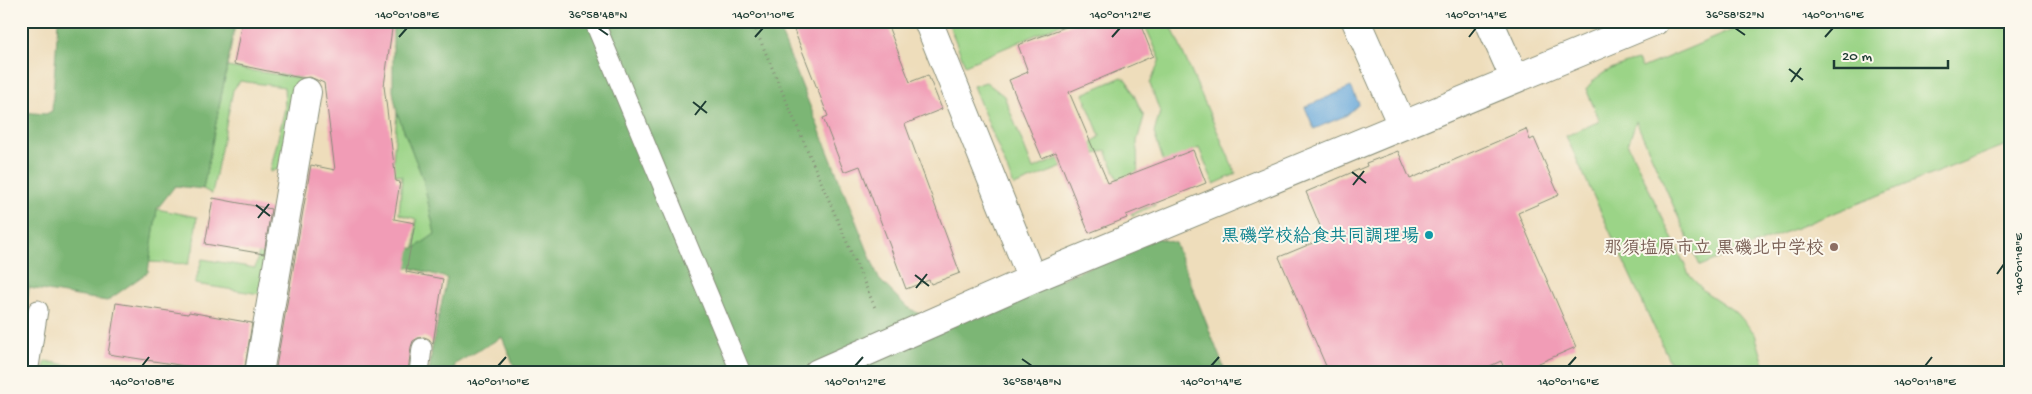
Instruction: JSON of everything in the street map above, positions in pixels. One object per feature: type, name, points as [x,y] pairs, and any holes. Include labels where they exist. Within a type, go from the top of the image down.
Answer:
[{"type":"street","points":[[928,21],[1032,279]]},
{"type":"street","points":[[1356,21],[1402,125]]},
{"type":"street","points":[[1489,21],[1515,79]]},
{"type":"street","points":[[818,373],[1032,279],[1655,21]]},
{"type":"street","points":[[259,373],[307,92]]},
{"type":"lane","points":[[594,21],[741,373]]},
{"type":"lane","points":[[28,373],[38,310]]},
{"type":"lane","points":[[419,373],[422,348]]},
{"type":"path","points":[[752,21],[890,342]]},
{"type":"green space","points":[[58,21],[236,21],[203,189],[175,186],[157,209],[148,272],[107,301],[29,288],[21,254],[21,112],[46,114],[52,111]]},
{"type":"green space","points":[[381,21],[776,21],[879,279],[906,306],[943,329],[1158,238],[1175,243],[1226,373],[517,373],[502,337],[455,364],[454,373],[429,373],[432,348],[447,278],[389,262],[390,249],[415,248],[435,234],[423,179],[397,113],[393,91],[393,24]]},
{"type":"green space","points":[[949,21],[1068,21],[965,65]]},
{"type":"green space","points":[[1143,21],[1169,21],[1236,174],[1214,184],[1199,148],[1164,163],[1154,133],[1160,112],[1150,84],[1160,59]]},
{"type":"green space","points":[[1754,21],[2011,21],[2011,143],[1700,266],[1636,121],[1628,145],[1690,276],[1704,291],[1737,313],[1755,334],[1764,364],[1770,373],[1675,373],[1566,136],[1600,121],[1586,89],[1603,74],[1623,64],[1638,60],[1642,68]]},
{"type":"green space","points":[[227,67],[301,78],[281,168],[270,172],[285,108],[284,87],[240,81],[233,90],[212,194],[203,189]]},
{"type":"green space","points":[[1122,77],[1128,82],[1144,117],[1137,141],[1138,189],[1153,192],[1155,205],[1132,215],[1106,150],[1014,186],[973,86],[986,82],[1004,96],[1033,169],[1089,146],[1100,136],[1083,94]]},
{"type":"green space","points":[[397,113],[423,179],[435,234],[415,248],[416,219],[399,214],[402,176],[392,174]]},
{"type":"green space","points":[[157,209],[197,217],[193,250],[188,264],[149,262]]},
{"type":"green space","points":[[275,210],[260,294],[195,284],[202,259],[255,268],[269,211]]},
{"type":"green space","points":[[21,254],[29,288],[21,347]]},
{"type":"green space","points":[[45,361],[112,373],[43,373]]},
{"type":"water","points":[[1351,87],[1359,104],[1347,115],[1314,129],[1305,107]]},
{"type":"building","points":[[242,21],[346,21],[392,29],[384,86],[396,181],[400,182],[394,219],[415,223],[406,272],[443,279],[433,344],[424,337],[413,341],[408,373],[275,373],[311,165],[335,170],[324,83],[310,77],[301,78],[234,64]]},
{"type":"building","points":[[816,21],[886,21],[910,82],[928,75],[942,109],[905,124],[960,273],[931,284],[929,280],[906,289],[860,166],[844,172],[823,118],[828,116],[794,30]]},
{"type":"building","points":[[1081,21],[1139,21],[1153,56],[1069,92],[1108,183],[1193,150],[1206,183],[1126,215],[1127,218],[1089,233],[1056,152],[1042,158],[1009,80],[1028,72],[1018,45]]},
{"type":"building","name":"黒磯学校給食共同調理場","points":[[1526,129],[1530,140],[1534,138],[1559,195],[1518,213],[1576,347],[1516,373],[1506,373],[1501,361],[1475,373],[1329,373],[1279,257],[1325,238],[1306,192],[1367,166],[1366,163],[1398,151],[1410,179]]},
{"type":"building","points":[[213,198],[271,209],[264,254],[205,244]]},
{"type":"building","points":[[116,303],[188,314],[189,312],[252,323],[244,373],[191,373],[192,367],[108,354]]},
{"type":"place","name":"黒磯学校給食共同調理場","points":[[1429,235]]},
{"type":"place","name":"那須塩原市立 黒磯北中学校","points":[[1834,247]]}]
